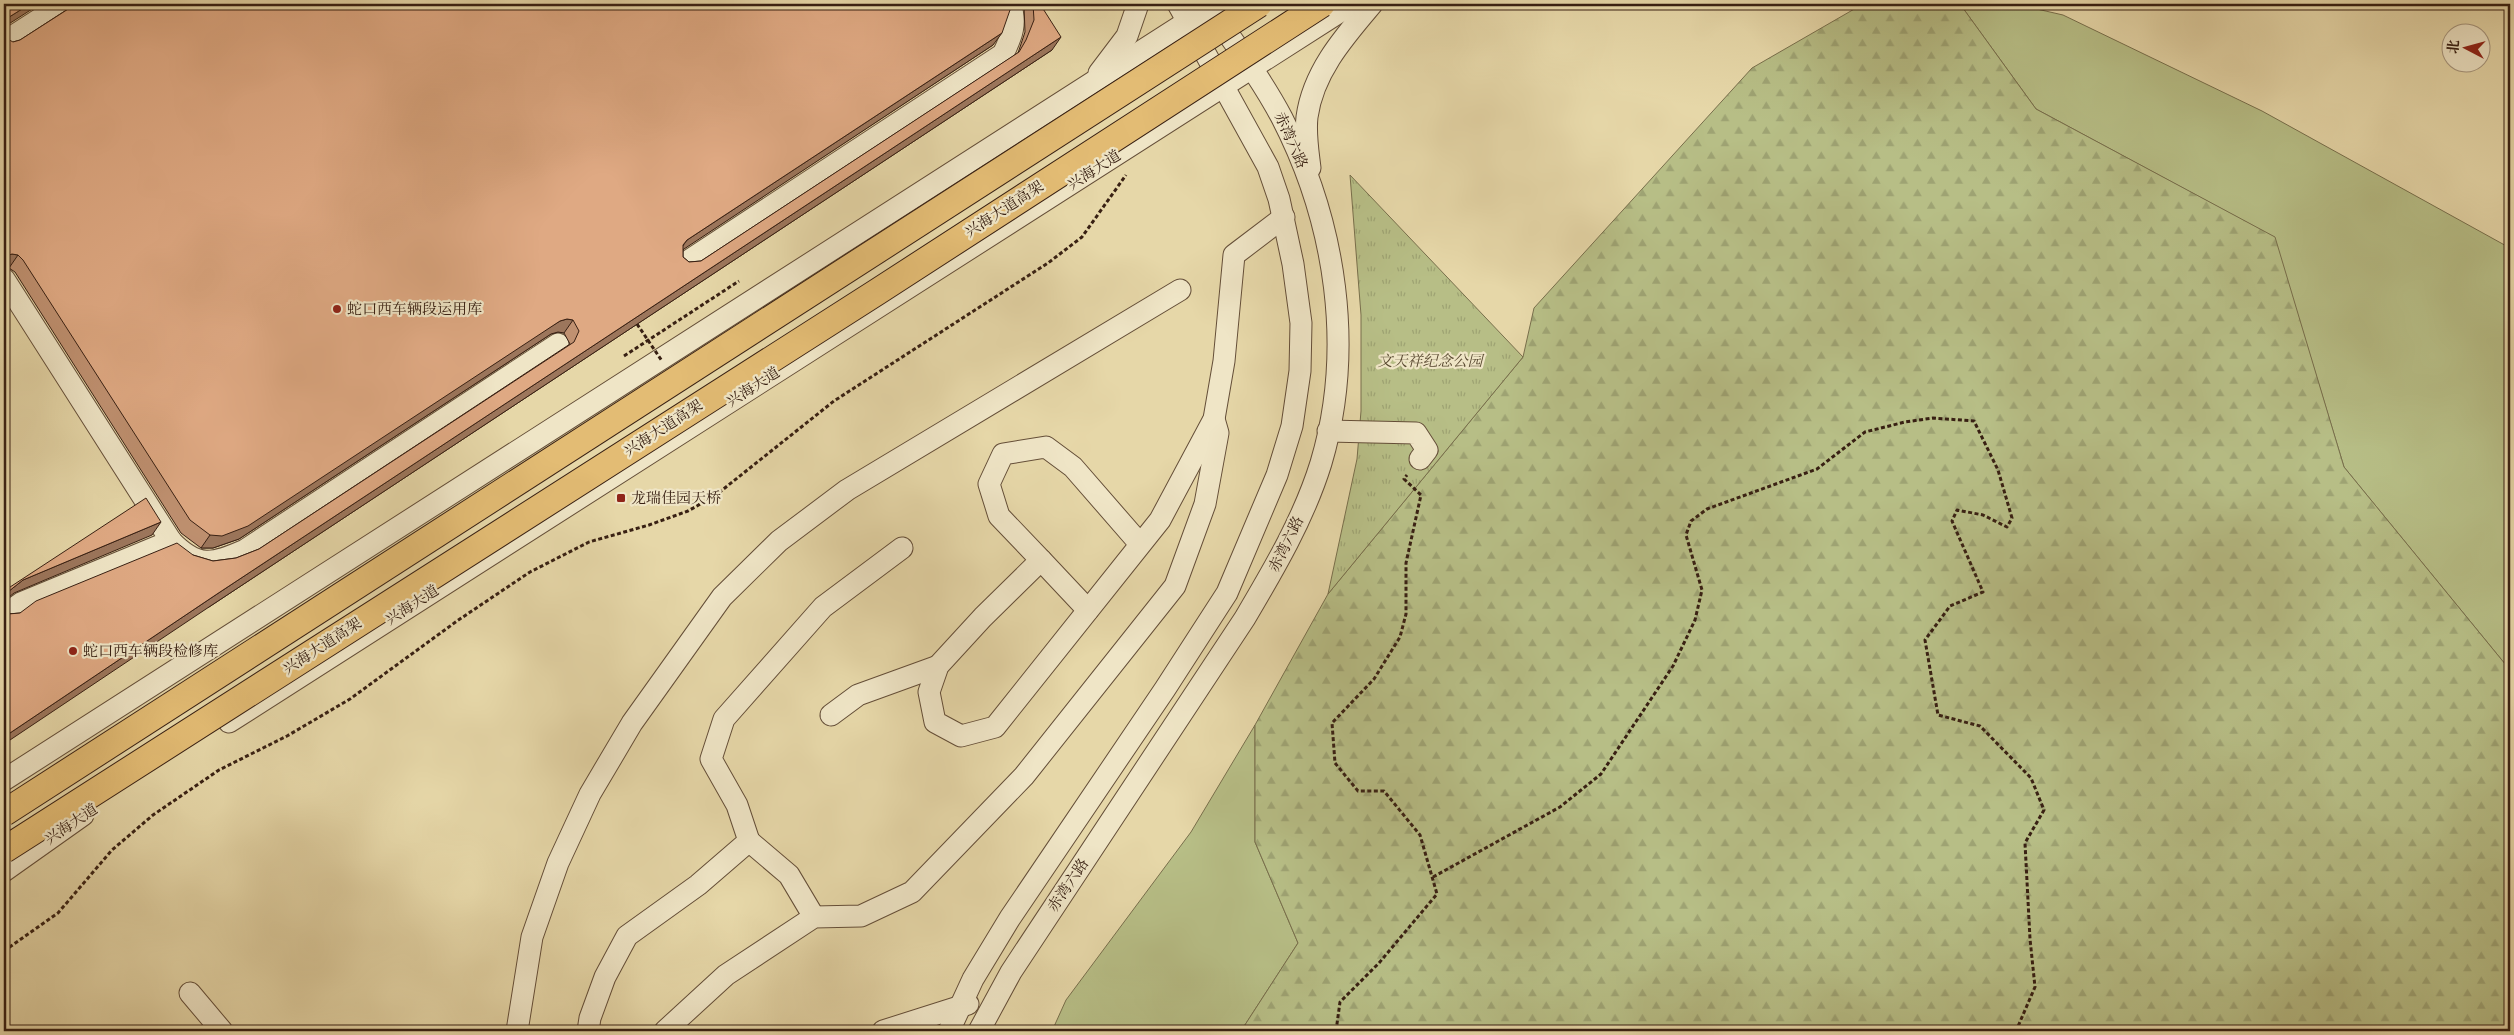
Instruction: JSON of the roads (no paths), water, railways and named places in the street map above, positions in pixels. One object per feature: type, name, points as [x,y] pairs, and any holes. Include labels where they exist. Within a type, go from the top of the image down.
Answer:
[{"type":"main road","points":[[4,813],[1259,4]]},
{"type":"main road","name":"兴海大道高架","points":[[4,850],[885,287],[1322,4]]},
{"type":"street","points":[[4,42],[63,4]]},
{"type":"street","points":[[685,263],[1003,54],[1013,35],[1014,15],[1010,4]]},
{"type":"street","points":[[1088,87],[1127,36],[1138,4]]},
{"type":"street","name":"兴海大道","points":[[4,871],[62,828],[1352,4]]},
{"type":"street","points":[[1312,188],[1307,117],[1314,91],[1324,66],[1344,37],[1372,4]]},
{"type":"street","points":[[4,780],[1088,87],[1182,13],[1211,5]]},
{"type":"street","name":"赤湾六路","points":[[979,1031],[997,995],[1245,618],[1278,562],[1307,501],[1321,463],[1328,431],[1338,363],[1337,301],[1326,238],[1312,188],[1283,119],[1253,68],[1211,5]]},
{"type":"street","name":"赤湾六路","points":[[949,1031],[972,979],[1010,918],[1227,594],[1278,475],[1292,426],[1300,372],[1301,323],[1284,217],[1268,167],[1182,13]]},
{"type":"street","points":[[1041,560],[983,617],[938,666],[929,692],[935,722],[961,736],[995,726],[1160,520],[1214,419],[1224,361],[1234,255],[1284,217]]},
{"type":"street","points":[[4,279],[171,541],[192,557],[204,561],[220,561],[245,550],[558,344]]},
{"type":"street","points":[[517,1031],[532,937],[558,863],[590,794],[632,722],[722,597],[779,541],[847,490],[1180,290]]},
{"type":"street","points":[[665,1031],[726,975],[814,917],[861,916],[912,892],[1030,769],[1175,586],[1205,504],[1218,433],[1214,419]]},
{"type":"street","points":[[1328,431],[1416,434],[1426,450],[1420,459]]},
{"type":"street","points":[[1088,610],[999,516],[989,484],[1003,454],[1046,447],[1073,467],[1140,544]]},
{"type":"street","points":[[4,615],[21,603],[171,541]]},
{"type":"street","points":[[814,917],[789,875],[749,841],[737,805],[711,759],[724,719],[823,607],[902,548]]},
{"type":"street","points":[[830,715],[858,695],[938,666]]},
{"type":"street","points":[[588,1031],[590,1018],[605,977],[627,936],[698,885],[749,841]]},
{"type":"street","points":[[190,993],[222,1031]]},
{"type":"street","points":[[883,1031],[997,995]]},
{"type":"place","name":"蛇口西车辆段运用库","points":[[337,309]]},
{"type":"place","name":"龙瑞佳园天桥","points":[[621,498]]},
{"type":"place","name":"蛇口西车辆段检修库","points":[[73,651]]},
{"type":"park label","name":"文天祥纪念公园","points":[[1430,361]]}]
